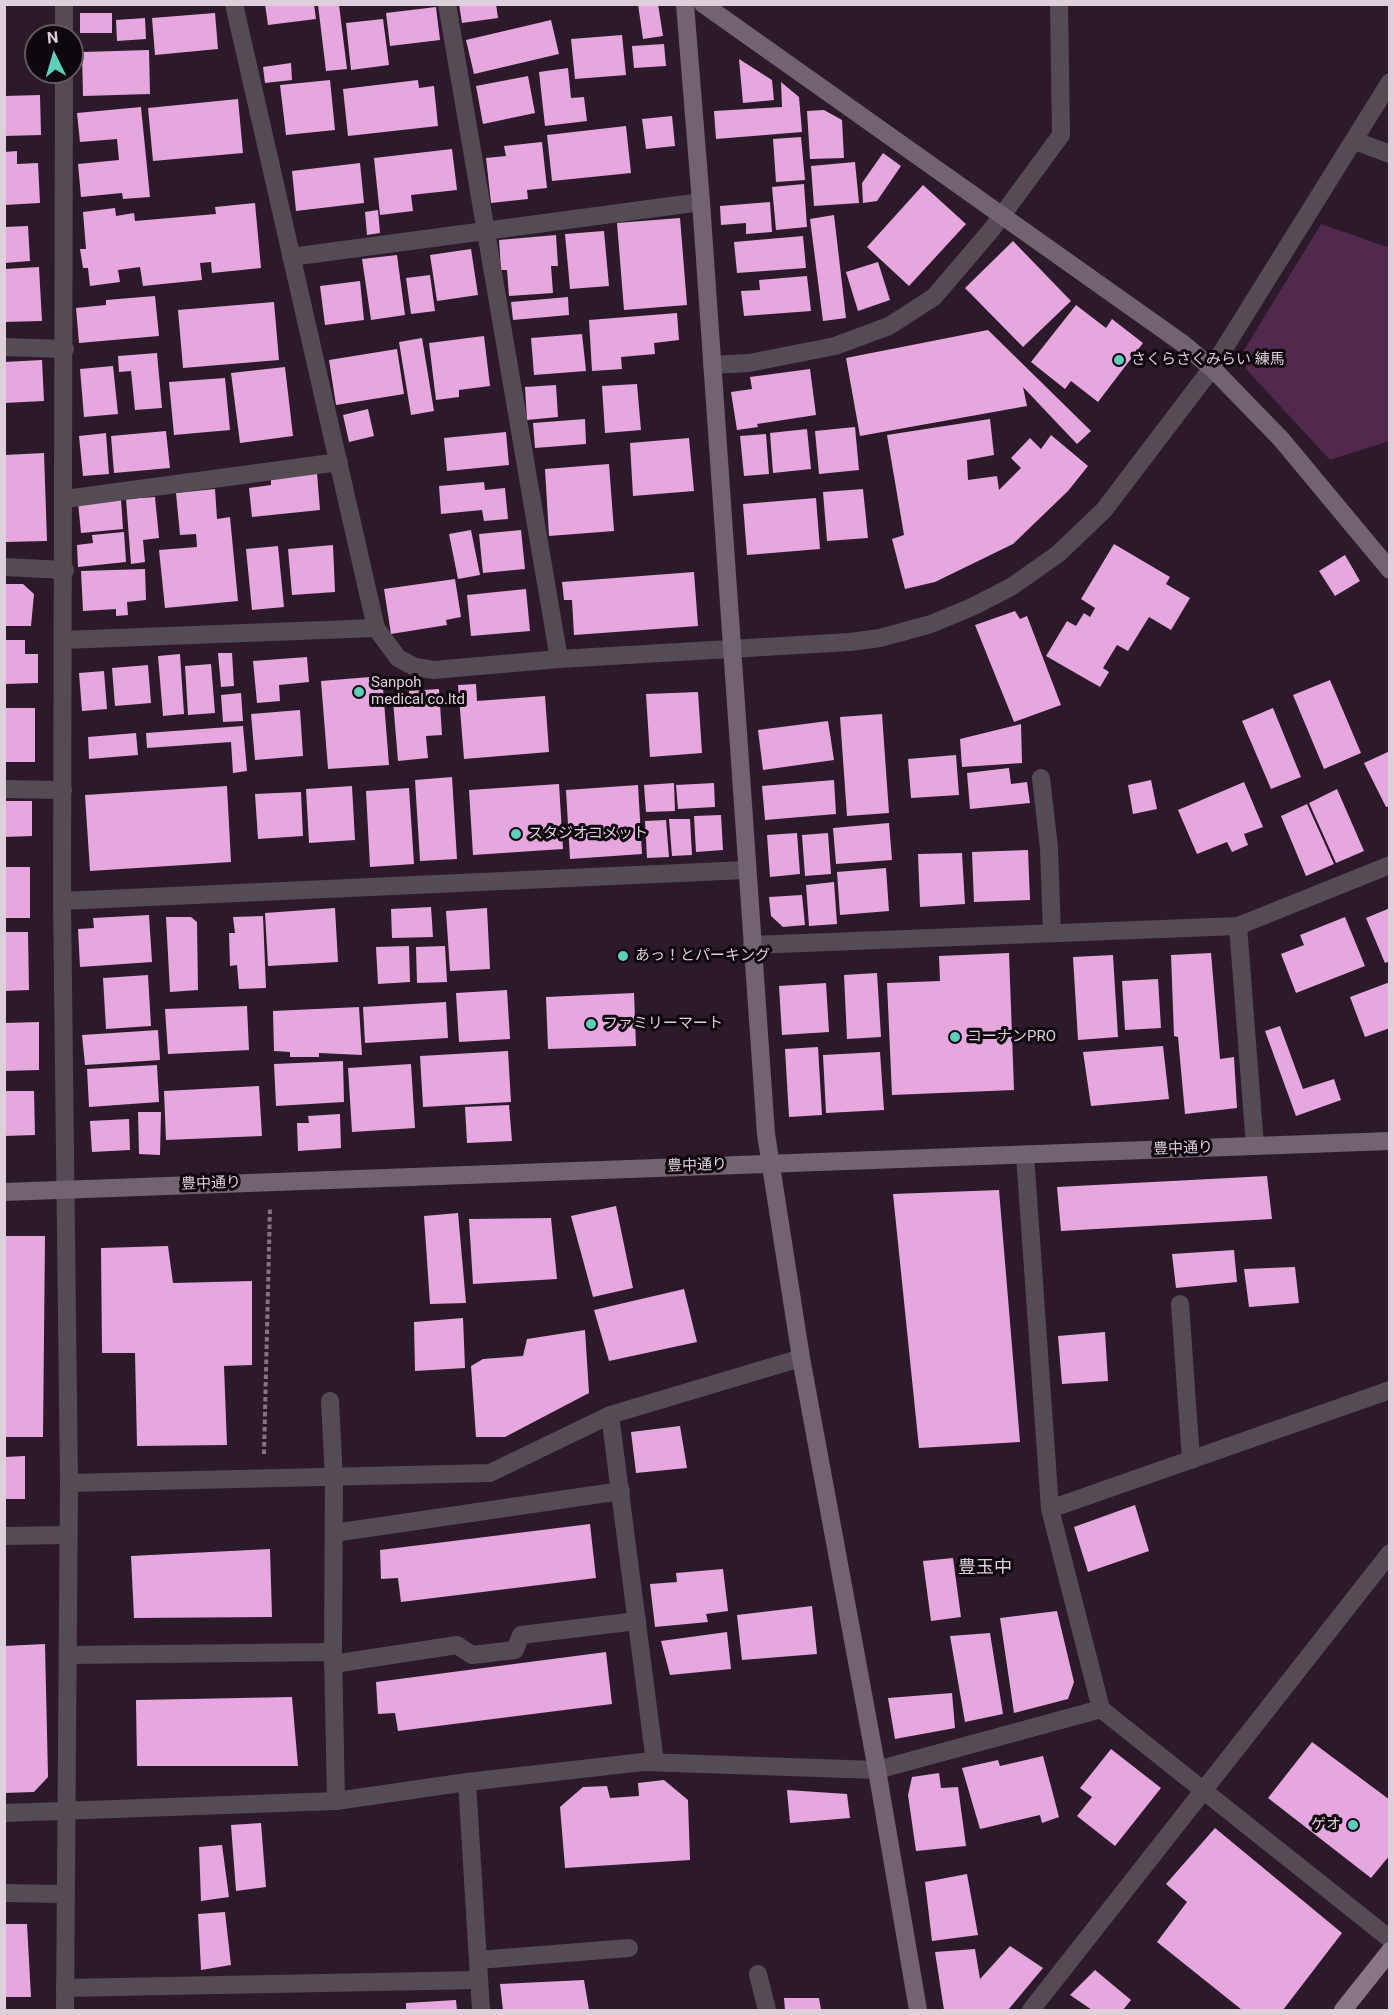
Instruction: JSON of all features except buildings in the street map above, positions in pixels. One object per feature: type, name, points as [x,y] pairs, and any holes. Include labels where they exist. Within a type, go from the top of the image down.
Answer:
[{"type":"main road","points":[[1343,2010],[1389,1951]]},
{"type":"street","points":[[64,4],[64,24]]},
{"type":"street","points":[[234,4],[376,628],[385,644],[398,658],[415,667],[434,670],[559,659],[732,650],[880,638],[952,616],[1011,587],[1058,554],[1098,517],[1212,368],[1355,141],[1389,82]]},
{"type":"street","points":[[447,4],[559,659]]},
{"type":"street","points":[[685,4],[701,202],[766,1134],[801,1358],[878,1770],[918,2010]]},
{"type":"street","points":[[704,4],[1182,343],[1212,368],[1297,456],[1389,570]]},
{"type":"street","points":[[712,365],[749,363],[834,346],[889,326],[934,297],[1003,214],[1061,135],[1059,4]]},
{"type":"street","points":[[64,84],[65,570],[62,901],[69,1483],[65,2010]]},
{"type":"street","points":[[1355,141],[1389,154]]},
{"type":"street","points":[[291,257],[701,202]]},
{"type":"street","points":[[4,347],[65,349]]},
{"type":"street","points":[[65,499],[339,462]]},
{"type":"street","points":[[4,567],[65,570]]},
{"type":"street","points":[[63,640],[376,628]]},
{"type":"street","points":[[1041,778],[1049,848],[1052,933]]},
{"type":"street","points":[[4,789],[63,790]]},
{"type":"street","points":[[752,945],[1238,926],[1389,865]]},
{"type":"street","points":[[62,901],[746,870]]},
{"type":"street","points":[[1238,926],[1255,1146]]},
{"type":"street","name":"豊中通り","points":[[4,1192],[1389,1141]]},
{"type":"street","points":[[1025,1155],[1050,1509],[1101,1709],[1389,1939]]},
{"type":"street","points":[[1180,1304],[1191,1461]]},
{"type":"street","points":[[69,1483],[334,1479],[490,1473],[610,1415],[801,1358]]},
{"type":"street","points":[[1050,1509],[1389,1390]]},
{"type":"street","points":[[330,1401],[334,1479],[333,1658],[336,1801]]},
{"type":"street","points":[[610,1415],[655,1762]]},
{"type":"street","points":[[334,1533],[621,1491]]},
{"type":"street","points":[[4,1536],[69,1535]]},
{"type":"street","points":[[1031,2010],[1389,1553]]},
{"type":"street","points":[[68,1655],[333,1658],[457,1645],[472,1656],[515,1650],[521,1635],[638,1621]]},
{"type":"street","points":[[4,1813],[336,1801],[467,1782],[655,1762],[878,1770],[1101,1709]]},
{"type":"street","points":[[467,1782],[480,2010]]},
{"type":"street","points":[[4,1893],[65,1894]]},
{"type":"street","points":[[478,1960],[628,1948]]},
{"type":"street","points":[[758,1974],[767,2010]]},
{"type":"street","points":[[66,1988],[478,1980]]},
{"type":"path","points":[[264,1480],[271,1182]]},
{"type":"shaded area","points":[[1321,224],[1390,248],[1389,441],[1330,460],[1246,369],[1244,350]]},
{"type":"place","name":"さくらさくみらい 練馬","points":[[1119,360]]},
{"type":"place","name":"Sanpoh medical co.ltd","points":[[359,692]]},
{"type":"place","name":"スタジオコメット","points":[[516,834]]},
{"type":"place","name":"あっ！とパーキング","points":[[623,956]]},
{"type":"place","name":"ファミリーマート","points":[[591,1024]]},
{"type":"place","name":"コーナンPRO","points":[[955,1037]]},
{"type":"place","name":"ゲオ","points":[[1353,1825]]},
{"type":"district","name":"豊玉中","points":[[985,1568]]}]
